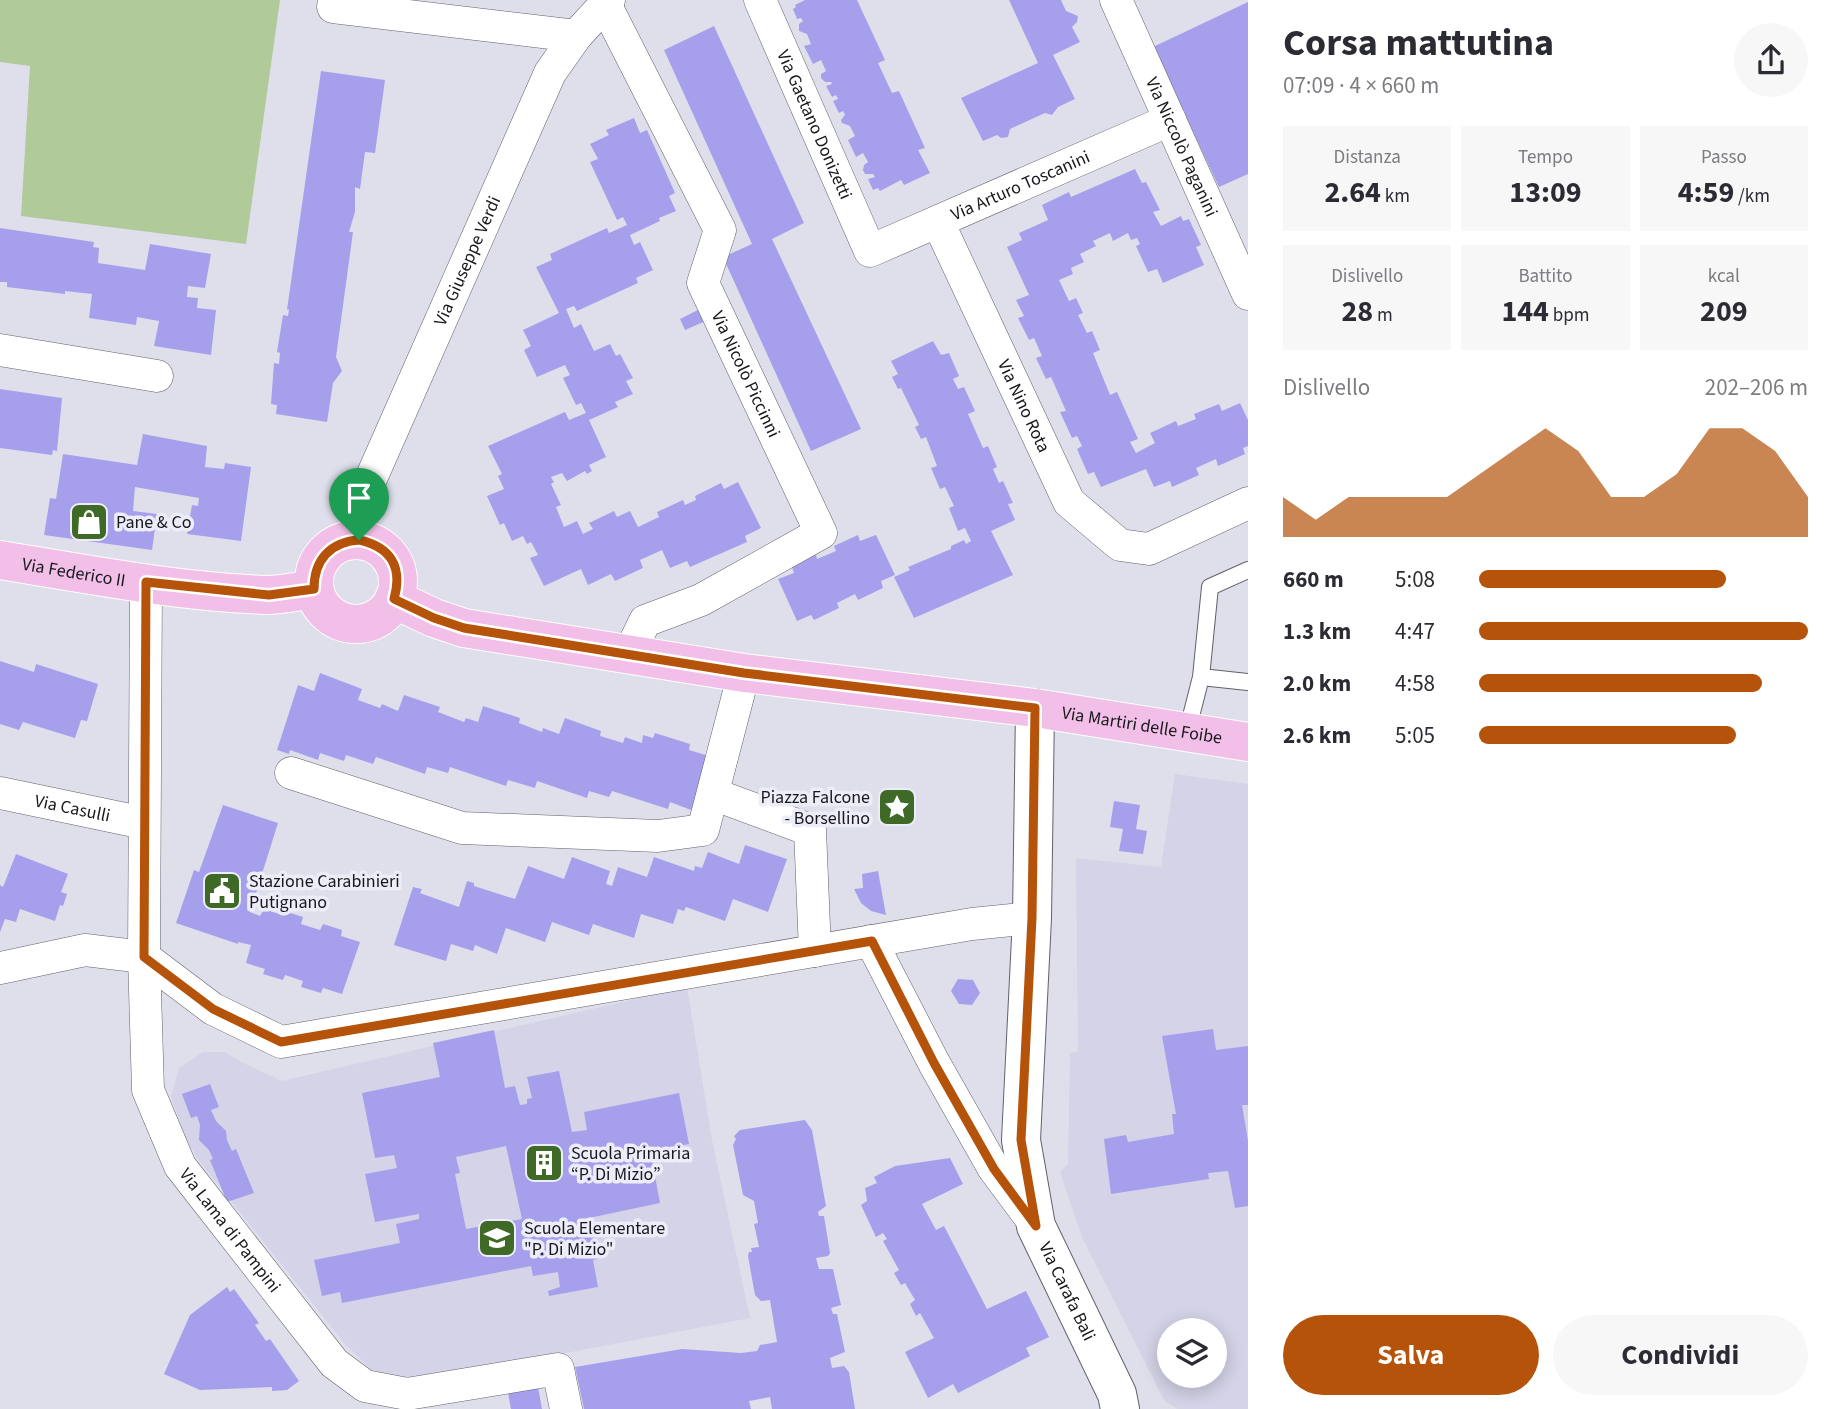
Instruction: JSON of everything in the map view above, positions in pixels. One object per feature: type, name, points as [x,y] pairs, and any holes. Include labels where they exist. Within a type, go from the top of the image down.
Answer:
[{"type":"main road","points":[[359,540],[380,547],[389,556],[397,576],[394,599],[379,617],[356,624],[344,622],[325,610],[314,589],[316,568],[328,550],[348,541],[359,540]]},
{"type":"main road","name":"Via Federico II","points":[[0,561],[146,582],[269,595],[314,589]]},
{"type":"main road","name":"Via Martiri delle Foibe","points":[[394,599],[434,618],[464,628],[744,673],[1035,708],[1248,742]]},
{"type":"main road","name":"Via Carafa Bali","points":[[1035,708],[1032,918],[1021,1140],[1036,1226],[1118,1394],[1121,1409]]},
{"type":"street","points":[[334,0],[333,7],[576,36]]},
{"type":"street","name":"Via Gaetano Donizetti","points":[[760,0],[870,250]]},
{"type":"street","name":"Via Niccolò Paganini","points":[[1120,1],[1248,294]]},
{"type":"street","name":"Via Giuseppe Verdi","points":[[359,540],[362,509],[369,483],[550,73],[576,36],[607,2]]},
{"type":"street","name":"Via Nicolò Piccinni","points":[[607,2],[720,230],[703,284],[821,533],[701,600],[645,621],[629,654]]},
{"type":"street","name":"Via Arturo Toscanini","points":[[870,250],[1170,120]]},
{"type":"street","name":"Via Nino Rota","points":[[938,222],[1069,502],[1120,545],[1149,549],[1248,503]]},
{"type":"street","points":[[0,350],[157,376]]},
{"type":"street","points":[[144,957],[146,582]]},
{"type":"street","points":[[292,773],[462,828],[658,836],[703,830],[744,673]]},
{"type":"street","name":"Via Casulli","points":[[0,793],[144,822]]},
{"type":"street","points":[[713,794],[810,830],[815,951]]},
{"type":"street","points":[[0,968],[85,950],[144,957],[213,1009],[281,1042],[972,924],[1032,918]]},
{"type":"street","points":[[872,941],[934,1063],[994,1169],[1036,1226]]},
{"type":"street","name":"Via Lama di Pampini","points":[[144,957],[148,1090],[180,1166],[334,1363],[366,1386],[407,1394],[558,1369],[566,1409]]},
{"type":"lane","points":[[1187,732],[1201,677],[1210,587],[1248,570]]},
{"type":"lane","points":[[1201,677],[1248,682]]},
{"type":"shaded area","points":[[1175,774],[1248,784],[1248,1409],[1177,1409],[1164,1400],[1158,1388],[1227,1388],[1227,1318],[1157,1318],[1157,1386],[1082,1237],[1060,1172],[1068,1164],[1070,1053],[1078,1052],[1076,858],[1161,867]]},
{"type":"shaded area","name":"Scuola Elementare \"P. Di Mizio\"","points":[[687,987],[712,1140],[750,1318],[402,1384],[375,1374],[345,1344],[197,1158],[184,1135],[171,1096],[179,1068],[203,1052],[225,1052],[282,1081]]},
{"type":"green space","points":[[0,0],[280,0],[246,244],[21,216],[30,66],[0,62]]},
{"type":"building","points":[[805,0],[857,0],[885,60],[878,63],[892,93],[899,91],[925,148],[918,150],[930,173],[904,185],[901,180],[880,191],[878,188],[873,190],[868,179],[875,177],[873,174],[865,174],[864,165],[868,162],[863,153],[856,157],[848,140],[855,136],[850,126],[842,123],[845,115],[843,111],[839,113],[833,101],[838,99],[836,95],[832,97],[826,86],[832,84],[821,78],[821,74],[826,71],[821,60],[813,64],[804,46],[811,44],[807,34],[799,31],[799,24],[803,21],[801,18],[797,19],[793,9]]},
{"type":"building","points":[[1009,0],[1061,0],[1066,11],[1078,16],[1072,27],[1080,42],[1053,55],[1075,99],[1058,107],[1052,115],[1045,113],[1010,129],[1008,137],[1001,138],[997,135],[983,141],[961,98],[1038,63]]},
{"type":"building","points":[[1248,2],[1248,174],[1219,187],[1153,47]]},
{"type":"building","points":[[714,26],[804,223],[772,239],[861,429],[811,451],[723,257],[752,244],[664,50]]},
{"type":"building","points":[[321,71],[385,80],[375,153],[365,152],[360,189],[355,187],[355,212],[349,232],[353,232],[336,357],[342,371],[333,383],[327,422],[276,414],[277,405],[271,404],[274,363],[279,364],[280,353],[277,352],[283,315],[288,316]]},
{"type":"building","points":[[634,118],[640,133],[647,130],[675,193],[669,196],[676,211],[630,235],[634,245],[640,242],[653,270],[636,278],[638,283],[577,311],[574,306],[566,309],[574,328],[581,324],[594,351],[610,344],[616,356],[620,354],[633,378],[626,381],[633,394],[615,402],[618,407],[589,420],[606,457],[589,465],[592,471],[587,474],[585,471],[567,481],[562,473],[551,477],[554,482],[551,484],[561,505],[556,507],[564,527],[577,521],[583,534],[593,529],[589,523],[614,511],[617,517],[630,511],[638,527],[659,517],[657,512],[683,500],[685,505],[696,500],[695,496],[721,483],[724,489],[738,482],[761,528],[745,536],[747,542],[690,567],[687,561],[670,568],[662,550],[640,560],[643,568],[615,581],[611,574],[588,585],[581,569],[544,586],[530,558],[538,555],[531,542],[527,544],[523,536],[512,541],[504,523],[500,525],[487,496],[504,489],[498,476],[502,474],[488,446],[565,412],[569,420],[586,413],[581,403],[576,405],[563,378],[570,375],[565,365],[537,377],[524,350],[531,346],[523,330],[559,313],[536,267],[552,260],[550,254],[607,228],[609,233],[627,225],[623,217],[617,220],[590,162],[598,159],[590,144],[609,135],[606,130]]},
{"type":"building","points":[[1135,169],[1142,183],[1146,182],[1160,210],[1153,212],[1161,226],[1181,216],[1183,221],[1189,219],[1201,245],[1196,247],[1204,265],[1163,283],[1157,269],[1148,272],[1136,246],[1140,244],[1137,238],[1131,240],[1128,233],[1113,241],[1110,233],[1093,241],[1096,246],[1080,254],[1084,262],[1071,268],[1073,274],[1059,280],[1069,301],[1076,298],[1083,313],[1078,315],[1087,333],[1092,331],[1100,350],[1093,353],[1110,395],[1117,392],[1138,439],[1130,442],[1136,453],[1155,443],[1150,433],[1176,421],[1178,426],[1196,419],[1194,414],[1219,404],[1222,411],[1240,403],[1248,420],[1248,446],[1243,448],[1245,454],[1218,466],[1216,459],[1196,468],[1199,475],[1172,487],[1170,481],[1154,487],[1146,469],[1101,487],[1094,472],[1088,474],[1077,449],[1082,446],[1077,436],[1072,438],[1060,412],[1066,411],[1051,377],[1046,379],[1036,358],[1042,356],[1034,338],[1029,340],[1018,318],[1024,316],[1016,300],[1029,295],[1007,247],[1022,240],[1019,233],[1048,220],[1042,205],[1069,192],[1071,197]]},
{"type":"building","points":[[0,228],[94,242],[93,247],[99,248],[98,263],[145,270],[150,244],[211,254],[205,288],[188,286],[187,297],[198,298],[197,308],[216,310],[211,355],[154,346],[159,321],[137,317],[136,325],[89,318],[92,294],[65,291],[65,294],[7,287],[7,282],[0,282]]},
{"type":"building","points":[[702,308],[708,320],[685,330],[680,319]]},
{"type":"building","points":[[933,341],[941,355],[949,353],[959,376],[953,379],[958,389],[964,387],[975,411],[968,414],[983,448],[988,446],[997,467],[993,469],[999,483],[1003,481],[1013,503],[1008,504],[1015,520],[991,531],[1013,575],[914,618],[894,577],[910,570],[908,567],[951,549],[951,546],[964,540],[966,544],[971,541],[965,528],[958,531],[949,508],[954,506],[945,487],[940,489],[931,468],[937,466],[926,437],[921,439],[915,427],[919,425],[901,388],[898,389],[892,377],[898,374],[891,361]]},
{"type":"building","points":[[0,389],[62,398],[57,451],[53,450],[52,455],[0,448]]},
{"type":"building","points":[[143,434],[207,446],[205,467],[224,469],[225,463],[251,467],[241,541],[187,534],[192,505],[198,506],[199,498],[135,487],[133,511],[157,514],[152,550],[44,535],[50,498],[56,499],[63,454],[137,465]]},
{"type":"building","points":[[858,535],[860,541],[876,535],[895,575],[881,581],[883,588],[858,600],[855,594],[837,603],[839,608],[814,620],[811,615],[797,621],[778,579],[794,573],[791,564],[816,554],[817,559],[836,551],[834,546]]},
{"type":"building","points":[[0,661],[34,672],[36,664],[98,684],[87,721],[81,720],[75,738],[23,722],[19,730],[0,724]]},
{"type":"building","points":[[320,673],[362,689],[358,700],[380,708],[382,704],[398,711],[404,695],[440,707],[438,712],[464,722],[466,718],[478,722],[483,706],[520,718],[519,723],[542,732],[543,728],[559,734],[565,718],[601,731],[600,736],[623,743],[625,737],[642,743],[643,735],[653,738],[655,733],[690,744],[689,750],[709,756],[691,810],[670,802],[668,809],[612,791],[609,797],[589,791],[587,798],[537,781],[535,788],[508,780],[506,786],[450,767],[448,773],[427,767],[425,774],[376,757],[373,764],[346,755],[344,761],[320,753],[318,760],[290,750],[289,754],[277,750],[298,685],[314,691]]},
{"type":"building","points":[[1114,801],[1140,805],[1136,829],[1147,831],[1143,854],[1119,851],[1123,829],[1110,827]]},
{"type":"building","name":"Stazione Carabinieri Putignano","points":[[223,805],[278,823],[250,912],[260,916],[267,910],[282,915],[284,911],[303,917],[301,924],[320,930],[323,924],[342,930],[341,936],[360,942],[342,994],[323,988],[321,993],[301,987],[303,981],[285,975],[283,980],[263,974],[265,969],[246,963],[251,945],[238,944],[176,923],[194,870],[199,872]]},
{"type":"building","points":[[745,845],[787,859],[768,912],[733,899],[725,921],[686,907],[684,911],[678,909],[673,924],[641,914],[634,938],[593,924],[589,935],[552,922],[545,942],[506,928],[497,954],[475,945],[473,951],[451,944],[446,961],[394,945],[413,887],[422,889],[420,893],[459,907],[467,881],[474,883],[474,886],[515,899],[528,866],[564,879],[572,857],[610,871],[606,884],[612,886],[618,867],[647,877],[654,857],[694,871],[695,866],[702,868],[708,852],[739,864]]},
{"type":"building","points":[[16,854],[68,874],[61,892],[67,894],[55,921],[20,909],[16,922],[5,919],[0,932],[0,885],[3,887]]},
{"type":"building","points":[[878,871],[886,915],[871,911],[861,903],[854,889],[863,888],[862,874]]},
{"type":"building","points":[[958,979],[973,980],[980,993],[972,1005],[959,1004],[951,991]]},
{"type":"building","points":[[1213,1029],[1216,1050],[1248,1046],[1248,1105],[1242,1105],[1248,1141],[1248,1206],[1235,1208],[1228,1171],[1208,1173],[1209,1179],[1111,1194],[1104,1139],[1126,1135],[1128,1142],[1174,1134],[1172,1114],[1176,1114],[1162,1036]]},
{"type":"building","name":"Scuola Primaria “P. Di Mizio”","points":[[494,1030],[505,1088],[515,1086],[520,1105],[527,1104],[527,1099],[532,1098],[527,1077],[559,1071],[572,1132],[587,1130],[584,1112],[679,1093],[689,1144],[667,1148],[668,1156],[652,1160],[660,1203],[589,1218],[597,1259],[593,1260],[598,1287],[549,1296],[548,1291],[560,1287],[558,1272],[533,1276],[531,1266],[342,1303],[340,1292],[322,1296],[314,1260],[400,1243],[396,1224],[419,1219],[419,1214],[375,1222],[365,1174],[397,1168],[394,1155],[375,1158],[362,1093],[440,1077],[433,1043]],"holes":[[[506,1146],[522,1219],[466,1229],[455,1174],[460,1173],[456,1157]]]},
{"type":"building","points":[[210,1084],[219,1107],[211,1110],[216,1121],[226,1131],[232,1151],[236,1149],[254,1193],[227,1202],[210,1160],[213,1159],[209,1150],[199,1140],[200,1125],[197,1116],[191,1118],[182,1094]]},
{"type":"building","points":[[805,1120],[812,1130],[826,1206],[818,1212],[819,1216],[824,1216],[830,1253],[828,1256],[816,1258],[819,1269],[833,1269],[841,1305],[831,1308],[833,1314],[837,1314],[845,1352],[830,1358],[832,1368],[844,1366],[849,1372],[855,1409],[772,1409],[770,1397],[749,1401],[751,1409],[584,1409],[575,1367],[682,1349],[741,1353],[757,1351],[760,1345],[777,1342],[770,1300],[761,1301],[755,1295],[748,1256],[749,1252],[752,1252],[751,1248],[759,1247],[754,1224],[758,1223],[754,1201],[743,1195],[733,1145],[736,1139],[734,1136],[740,1130]]},
{"type":"building","points":[[950,1158],[963,1184],[922,1204],[936,1230],[944,1226],[987,1309],[1026,1291],[1049,1337],[1026,1348],[1030,1356],[958,1393],[953,1384],[928,1398],[905,1352],[934,1338],[920,1313],[916,1316],[910,1304],[915,1300],[905,1283],[901,1285],[894,1273],[899,1270],[883,1241],[887,1239],[883,1233],[876,1237],[861,1205],[867,1201],[865,1188],[877,1183],[874,1177],[895,1166]]},
{"type":"building","points":[[227,1287],[230,1292],[234,1289],[259,1323],[255,1325],[266,1341],[270,1339],[299,1381],[287,1390],[272,1391],[272,1387],[200,1390],[164,1374],[190,1315]]},
{"type":"building","points":[[538,1387],[542,1409],[511,1409],[508,1393]]},
{"type":"place","name":"Pane & Co","points":[[89,522]]},
{"type":"place","name":"Piazza Falcone - Borsellino","points":[[897,807]]},
{"type":"place","name":"Stazione Carabinieri Putignano","points":[[222,891]]},
{"type":"place","name":"Scuola Primaria “P. Di Mizio”","points":[[544,1163]]},
{"type":"place","name":"Scuola Elementare \"P. Di Mizio\"","points":[[497,1238]]},
{"type":"route","points":[[359,540],[380,547],[389,556],[397,576],[394,599],[434,618],[464,628],[744,673],[1035,708],[1032,918],[1021,1140],[1036,1226],[994,1169],[934,1063],[872,941],[281,1042],[213,1009],[144,957],[146,582],[269,595],[314,589],[316,568],[328,550],[338,544],[359,540]]}]
